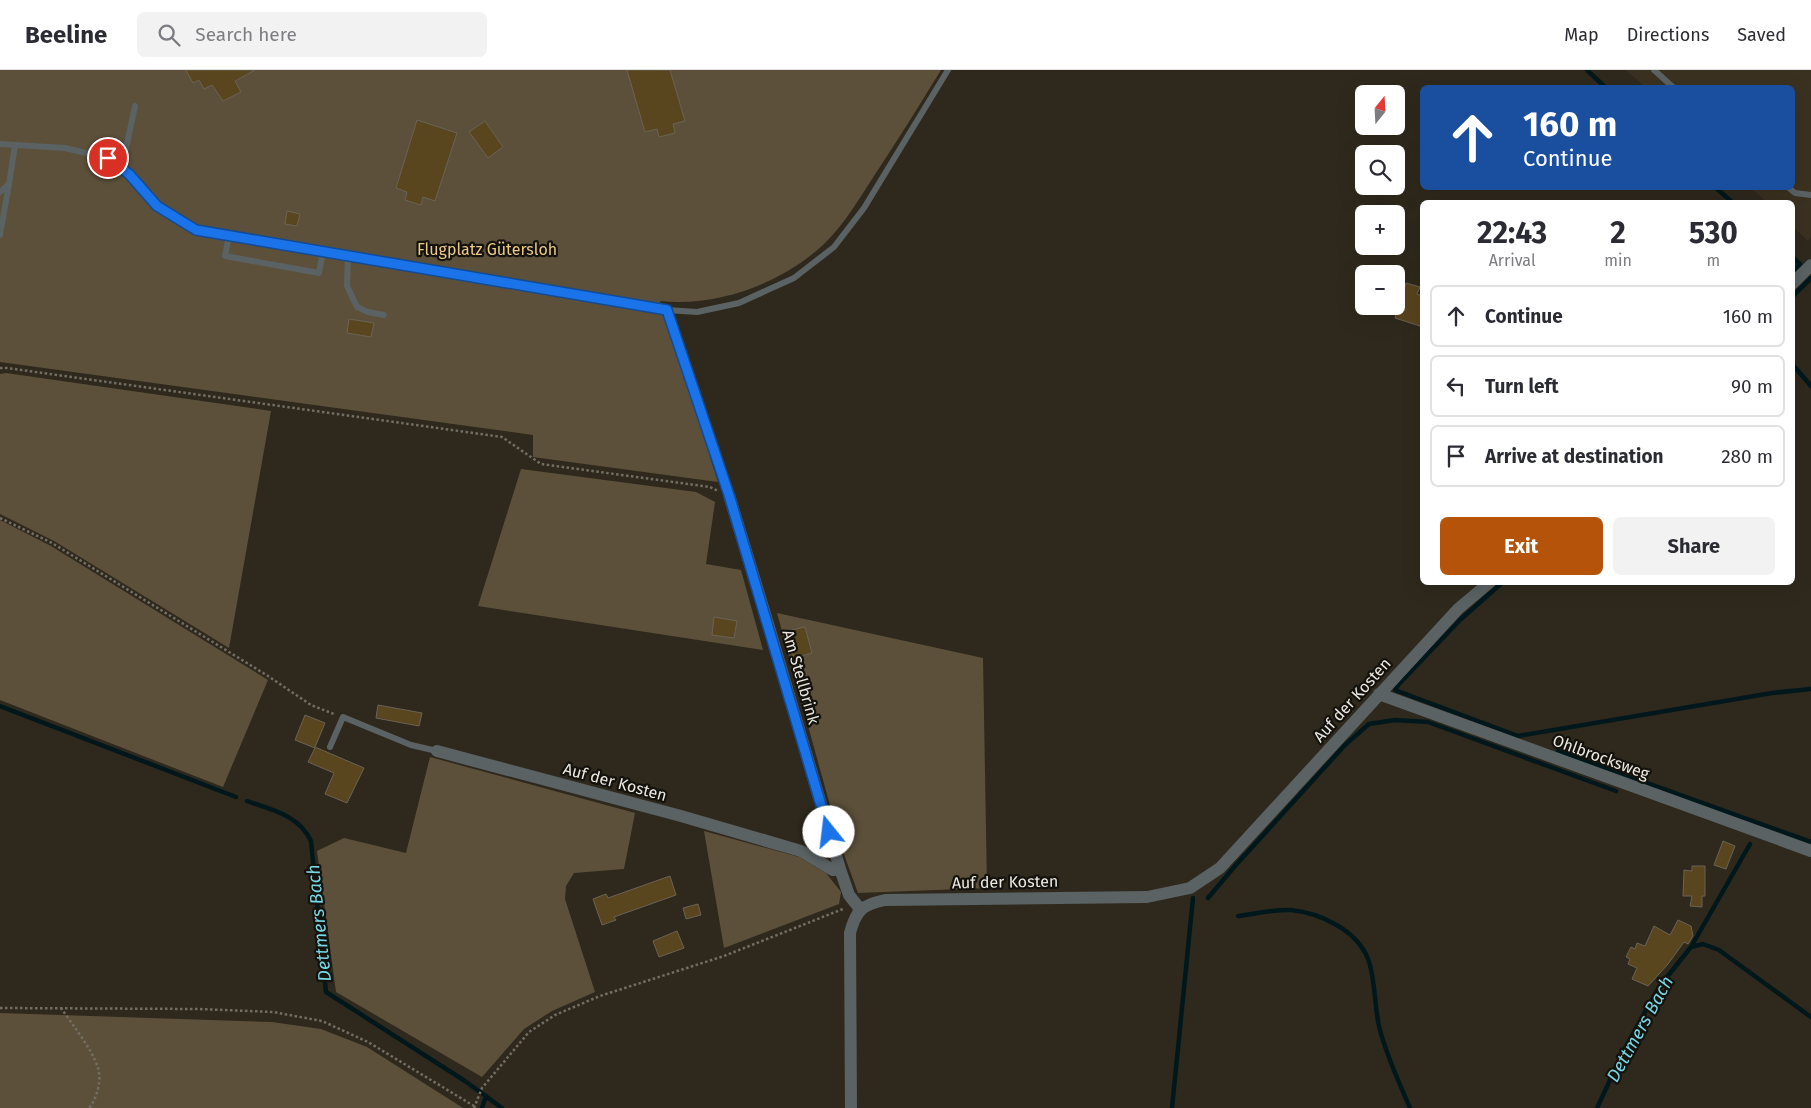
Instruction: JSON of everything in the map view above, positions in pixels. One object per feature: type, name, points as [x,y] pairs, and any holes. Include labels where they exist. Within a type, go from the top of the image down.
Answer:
[{"type":"street","points":[[1795,281],[1811,265]]},
{"type":"street","name":"Am Stellbrink","points":[[729,495],[840,870]]},
{"type":"street","name":"Auf der Kosten","points":[[860,910],[871,903],[884,900],[1147,897],[1190,888],[1220,868],[1458,609],[1486,585]]},
{"type":"street","name":"Ohlbrocksweg","points":[[1379,694],[1811,851]]},
{"type":"street","name":"Auf der Kosten","points":[[436,751],[681,816],[792,849],[816,859],[833,870],[840,870]]},
{"type":"street","points":[[840,870],[849,895],[860,910],[854,920],[850,933],[851,1108]]},
{"type":"lane","points":[[0,144],[65,148],[108,158],[129,174],[157,206],[196,230],[667,310],[696,312],[739,303],[794,278],[834,247],[864,208],[948,70]]},
{"type":"lane","points":[[1654,70],[1671,85]]},
{"type":"lane","points":[[118,166],[124,158],[135,106]]},
{"type":"lane","points":[[0,235],[15,145]]},
{"type":"lane","points":[[0,192],[9,184]]},
{"type":"lane","points":[[1791,190],[1795,193],[1811,196]]},
{"type":"lane","points":[[229,235],[225,256],[319,273],[322,251]]},
{"type":"lane","points":[[348,256],[347,286],[357,307],[368,312],[384,315]]},
{"type":"lane","points":[[667,310],[729,495]]},
{"type":"lane","points":[[330,747],[343,717],[411,745],[436,751]]},
{"type":"path","points":[[0,368],[502,437],[541,464],[710,487],[729,495]]},
{"type":"path","points":[[0,518],[52,543],[268,676],[311,705],[343,717]]},
{"type":"path","points":[[0,1008],[199,1009],[273,1012],[322,1021],[368,1042],[474,1107],[482,1088],[529,1032],[555,1015],[600,996],[724,956],[843,909],[860,910]]},
{"type":"path","points":[[60,1008],[87,1047],[98,1068],[99,1085],[93,1103],[89,1108]]},
{"type":"shaded area","points":[[1626,70],[1811,70],[1811,237],[1808,241],[1795,229],[1795,200],[1765,200],[1753,190],[1795,190],[1795,85],[1643,85]]},
{"type":"green space","name":"Flugplatz Gütersloh","points":[[0,70],[941,70],[851,212],[831,237],[807,258],[788,271],[748,290],[704,300],[660,301],[718,482],[533,457],[533,435],[0,362]]},
{"type":"green space","points":[[6,373],[271,411],[229,648],[54,541],[0,514],[0,374]]},
{"type":"green space","points":[[521,469],[696,492],[715,502],[706,564],[741,570],[763,650],[478,606]]},
{"type":"green space","points":[[0,520],[51,546],[268,680],[223,787],[0,700]]},
{"type":"green space","points":[[777,613],[983,658],[987,888],[858,893],[842,849]]},
{"type":"green space","points":[[430,757],[635,813],[624,869],[574,873],[566,886],[565,899],[595,992],[552,1011],[524,1029],[482,1077],[336,992],[317,851],[344,838],[406,853]]},
{"type":"green space","points":[[704,831],[799,857],[826,873],[841,892],[839,904],[724,948]]},
{"type":"green space","points":[[0,1013],[272,1022],[321,1029],[367,1047],[463,1108],[0,1108]]},
{"type":"building","points":[[186,70],[255,70],[235,81],[241,92],[223,101],[212,85],[204,89],[199,80],[193,83]]},
{"type":"building","points":[[627,70],[670,70],[685,121],[673,124],[675,133],[659,137],[657,129],[645,132]]},
{"type":"building","points":[[417,120],[457,133],[435,201],[423,197],[421,205],[405,200],[407,192],[396,188]]},
{"type":"building","points":[[485,121],[503,147],[488,158],[469,132]]},
{"type":"building","points":[[287,211],[300,214],[297,226],[285,224]]},
{"type":"building","points":[[1406,283],[1420,287],[1417,294],[1420,295],[1420,326],[1395,318],[1396,315],[1405,315]]},
{"type":"building","points":[[349,319],[374,323],[371,337],[347,333]]},
{"type":"building","points":[[714,617],[737,621],[734,638],[712,635]]},
{"type":"building","points":[[805,627],[812,653],[794,658],[787,631]]},
{"type":"building","points":[[378,705],[422,713],[419,726],[376,718]]},
{"type":"building","points":[[305,715],[325,723],[315,747],[364,768],[347,803],[325,794],[334,773],[308,762],[315,748],[295,740]]},
{"type":"building","points":[[1723,841],[1735,846],[1726,869],[1714,865]]},
{"type":"building","points":[[1692,866],[1705,866],[1705,896],[1702,896],[1702,907],[1690,906],[1692,896],[1683,896],[1684,870],[1692,871]]},
{"type":"building","points":[[670,876],[676,895],[614,917],[616,920],[602,925],[593,899],[606,894],[608,898]]},
{"type":"building","points":[[698,904],[701,915],[686,919],[683,908]]},
{"type":"building","points":[[1678,920],[1691,926],[1693,936],[1688,944],[1684,942],[1668,964],[1648,986],[1632,979],[1637,968],[1628,964],[1630,959],[1626,957],[1631,947],[1635,949],[1637,943],[1645,946],[1654,926],[1670,935]]},
{"type":"building","points":[[677,931],[684,948],[659,957],[653,941]]},
{"type":"waterway","points":[[1587,70],[1603,85]]},
{"type":"waterway","points":[[1718,190],[1730,200]]},
{"type":"waterway","points":[[1795,260],[1800,264],[1795,269]]},
{"type":"waterway","points":[[1795,294],[1811,278]]},
{"type":"waterway","points":[[1795,367],[1811,386]]},
{"type":"waterway","points":[[1500,585],[1461,619],[1395,690],[1518,736],[1772,693],[1811,689]]},
{"type":"waterway","name":"Dettmers Bach","points":[[0,706],[236,797]]},
{"type":"waterway","points":[[1208,898],[1345,745],[1369,724],[1395,720],[1428,722],[1616,791]]},
{"type":"waterway","points":[[1558,751],[1811,842]]},
{"type":"waterway","name":"Dettmers Bach","points":[[247,801],[292,819],[306,832],[311,841],[326,992],[465,1081],[502,1108]]},
{"type":"waterway","points":[[1691,947],[1750,844]]},
{"type":"waterway","points":[[1172,1108],[1193,898]]},
{"type":"waterway","points":[[1238,916],[1278,910],[1302,912],[1325,919],[1355,940],[1363,949],[1371,967],[1380,1030],[1410,1108]]},
{"type":"waterway","name":"Dettmers Bach","points":[[1597,1108],[1625,1048],[1659,987],[1691,947],[1703,944],[1719,950],[1811,1017]]},
{"type":"waterway","points":[[482,1108],[486,1096]]},
{"type":"route","points":[[108,158],[129,174],[157,206],[196,230],[667,310],[729,495],[829,832]]}]
